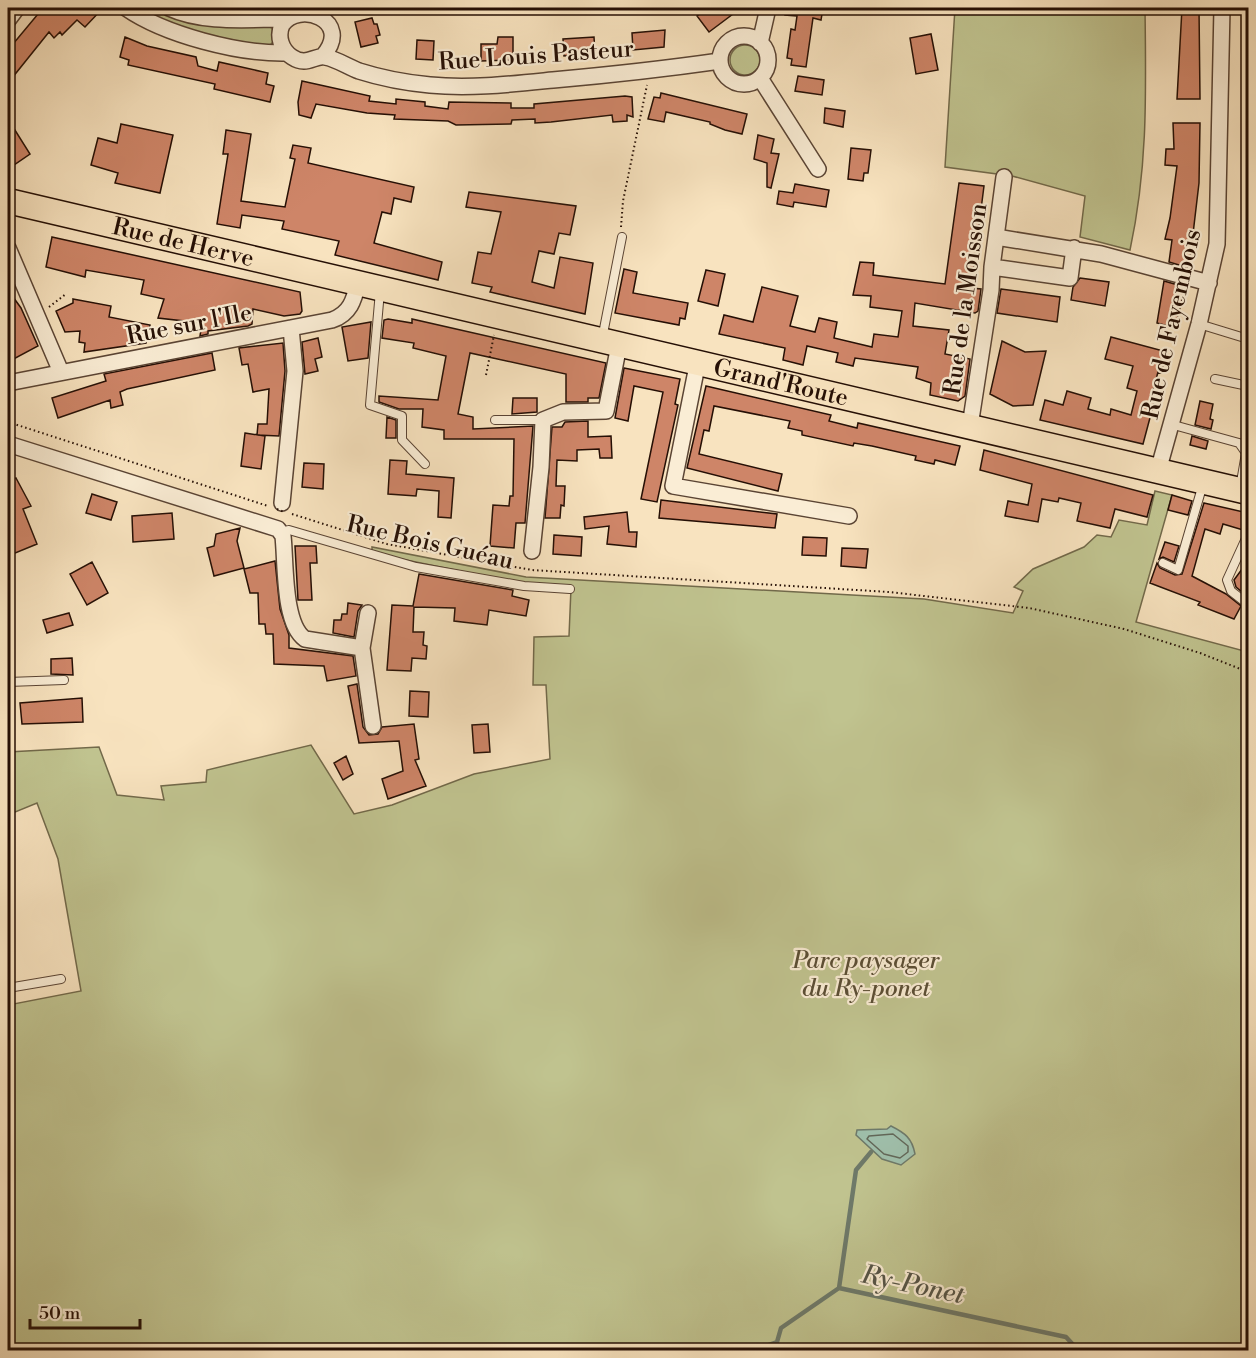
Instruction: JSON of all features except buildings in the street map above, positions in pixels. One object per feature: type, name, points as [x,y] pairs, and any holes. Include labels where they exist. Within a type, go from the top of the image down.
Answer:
[{"type":"main road","name":"Rue de Herve","points":[[8,201],[369,286]]},
{"type":"main road","name":"Grand'Route","points":[[369,286],[1244,491]]},
{"type":"street","points":[[8,20],[17,8]]},
{"type":"street","name":"Rue Louis Pasteur","points":[[126,8],[143,19],[190,36],[267,53],[286,52],[293,58],[305,62],[323,56],[360,71],[430,85],[510,84],[651,71],[720,61]]},
{"type":"street","points":[[169,8],[198,16],[225,19],[285,19],[299,10],[321,9],[333,36],[329,49],[323,56]]},
{"type":"street","points":[[760,43],[768,8]]},
{"type":"street","name":"Rue de Fayembois","points":[[1158,471],[1199,324],[1217,244],[1222,8]]},
{"type":"street","points":[[285,19],[280,35],[286,52]]},
{"type":"street","points":[[738,37],[754,38],[760,43],[768,60],[760,78],[743,84],[727,77],[720,61],[725,46],[738,37]]},
{"type":"street","points":[[760,78],[818,170]]},
{"type":"street","name":"Rue de la Moisson","points":[[970,426],[991,290],[1004,177]]},
{"type":"street","points":[[996,237],[1074,248],[1209,283]]},
{"type":"street","points":[[8,248],[61,372]]},
{"type":"street","points":[[992,267],[1070,278],[1074,248]]},
{"type":"street","name":"Rue sur l'Ile","points":[[8,382],[291,328],[344,315],[369,286]]},
{"type":"street","points":[[281,508],[295,371],[291,328]]},
{"type":"street","points":[[532,551],[540,483],[543,420],[563,412],[606,411],[610,343]]},
{"type":"street","points":[[698,362],[673,486],[849,516]]},
{"type":"street","name":"Rue Bois Guéau","points":[[8,444],[275,527],[281,532]]},
{"type":"street","points":[[281,532],[291,618],[298,634],[306,639],[362,648]]},
{"type":"street","points":[[368,613],[362,648],[373,726]]},
{"type":"lane","points":[[610,343],[622,237]]},
{"type":"lane","points":[[369,286],[370,405],[402,416],[402,440],[425,464]]},
{"type":"lane","points":[[1199,324],[1248,339]]},
{"type":"lane","points":[[1215,379],[1248,386]]},
{"type":"lane","points":[[495,420],[543,420]]},
{"type":"lane","points":[[1170,424],[1228,439],[1245,447],[1244,491]]},
{"type":"lane","points":[[1162,563],[1178,570],[1204,482]]},
{"type":"lane","name":"Rue Bois Guéau","points":[[281,532],[289,530],[416,567],[524,586],[570,589]]},
{"type":"lane","points":[[1245,602],[1231,591],[1227,580],[1248,534]]},
{"type":"lane","points":[[8,682],[64,680]]},
{"type":"lane","points":[[8,988],[61,979]]},
{"type":"path","points":[[622,237],[620,220],[623,201],[651,71]]},
{"type":"path","points":[[38,316],[66,294]]},
{"type":"path","points":[[486,375],[497,317]]},
{"type":"path","points":[[8,422],[387,544],[532,570],[889,592],[1029,608],[1142,634],[1248,672]]},
{"type":"green space","points":[[137,8],[157,8],[168,13],[265,26],[273,28],[276,38],[268,48],[186,30]]},
{"type":"green space","points":[[955,8],[1145,8],[1143,159],[1130,250],[1080,237],[1085,196],[1012,176],[945,167]]},
{"type":"green space","points":[[745,45],[756,49],[760,60],[756,71],[745,75],[734,71],[730,60],[734,49]]},
{"type":"green space","name":"Parc paysager du Ry-ponet","points":[[1155,491],[1172,495],[1136,622],[1248,652],[1248,1350],[8,1350],[8,1005],[81,991],[58,859],[37,803],[8,815],[8,752],[99,747],[117,795],[164,800],[161,786],[206,782],[207,770],[311,745],[354,814],[392,805],[474,774],[550,759],[546,685],[533,685],[534,637],[569,636],[571,588],[524,584],[372,553],[372,547],[526,577],[924,599],[1013,613],[1023,591],[1014,587],[1033,569],[1084,547],[1097,535],[1111,537],[1119,520],[1147,525]]},
{"type":"water","points":[[891,1126],[907,1137],[914,1148],[915,1154],[901,1165],[882,1159],[856,1135],[857,1130],[887,1129]]},
{"type":"waterway","points":[[839,1288],[856,1170],[871,1152]]},
{"type":"waterway","name":"Ry-Ponet","points":[[755,1350],[777,1342],[781,1328],[839,1288],[1066,1337],[1078,1350]]}]
